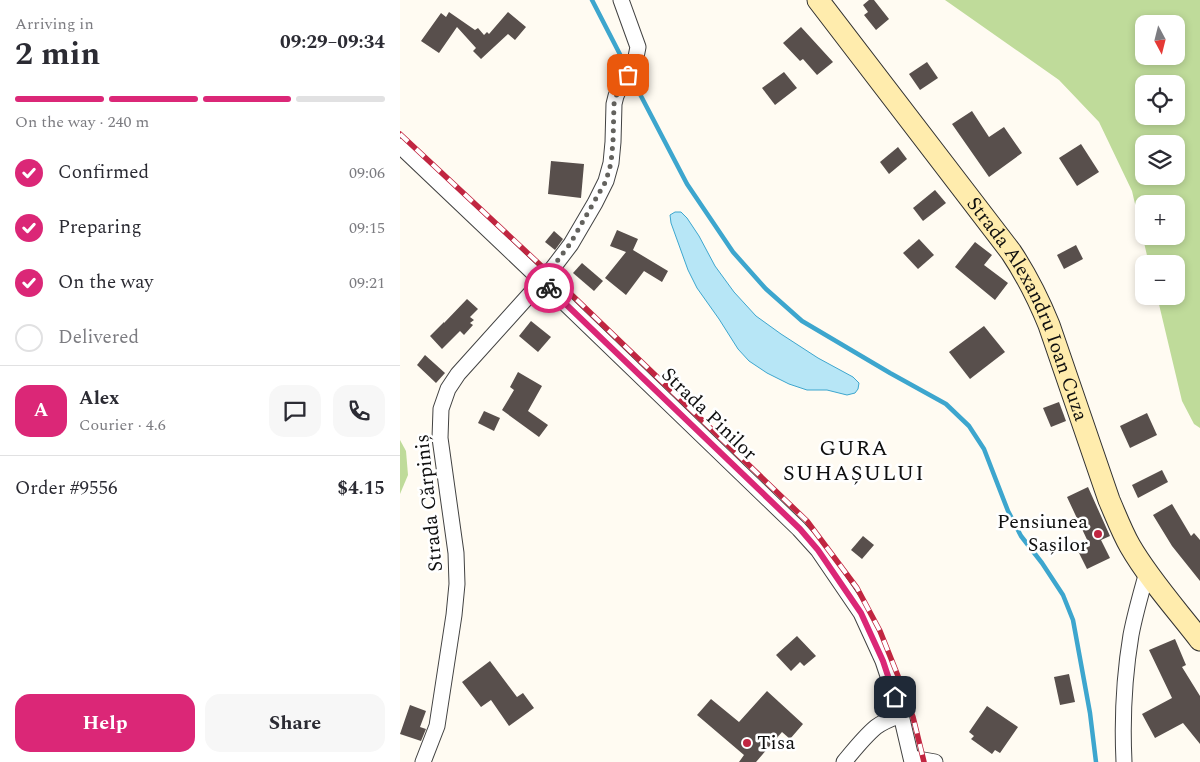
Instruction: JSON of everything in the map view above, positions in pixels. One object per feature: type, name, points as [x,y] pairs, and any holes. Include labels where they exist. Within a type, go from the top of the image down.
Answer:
[{"type":"main road","name":"Strada Alexandru Ioan Cuza","points":[[818,0],[1011,252],[1027,276],[1049,324],[1109,500],[1130,546],[1147,572],[1200,640]]},
{"type":"street","name":"Strada Cărpiniș","points":[[423,762],[436,726],[454,615],[457,584],[456,553],[440,438],[441,410],[448,389],[458,374],[542,281],[570,244],[606,181],[611,163],[614,104],[620,87],[636,62],[638,47],[621,0]]},
{"type":"street","name":"Strada Pinilor","points":[[400,146],[800,529],[818,550],[861,613],[883,661],[901,715],[912,760]]},
{"type":"street","points":[[1124,762],[1124,699],[1128,657],[1138,604],[1147,572]]},
{"type":"street","points":[[844,762],[860,742],[877,726],[901,715]]},
{"type":"street","points":[[912,760],[935,762]]},
{"type":"green space","points":[[945,0],[1200,0],[1200,428],[1194,424],[1182,401],[1159,305],[1185,305],[1185,255],[1147,255],[1145,245],[1185,245],[1185,195],[1135,195],[1135,204],[1132,191],[1099,122],[1059,80]]},
{"type":"green space","points":[[400,440],[406,451],[408,475],[400,494]]},
{"type":"water","points":[[675,212],[681,212],[687,218],[715,266],[734,292],[756,316],[818,358],[853,377],[859,383],[855,393],[847,395],[827,390],[807,390],[789,384],[767,373],[749,361],[738,349],[697,288],[688,270],[671,223],[670,215]]},
{"type":"building","points":[[869,0],[874,0],[889,19],[876,30],[864,15],[868,12],[863,5]]},
{"type":"building","points":[[449,12],[475,30],[478,28],[484,35],[487,32],[489,34],[508,12],[526,27],[515,40],[508,34],[481,59],[473,51],[476,48],[457,27],[439,53],[421,41],[441,13],[446,17]]},
{"type":"building","points":[[801,27],[833,62],[817,75],[803,59],[800,61],[783,43]]},
{"type":"building","points":[[927,62],[938,78],[920,90],[909,74]]},
{"type":"building","points":[[784,72],[797,88],[775,105],[762,88]]},
{"type":"building","points":[[972,111],[989,137],[1004,127],[1022,153],[989,177],[952,124]]},
{"type":"building","points":[[1081,144],[1099,172],[1077,186],[1059,158]]},
{"type":"building","points":[[898,147],[907,159],[889,174],[880,162]]},
{"type":"building","points":[[551,161],[584,164],[581,198],[548,194]]},
{"type":"building","points":[[935,190],[946,203],[923,221],[913,208]]},
{"type":"building","points":[[617,230],[638,239],[633,250],[668,271],[662,282],[644,271],[626,295],[605,278],[626,252],[610,246]]},
{"type":"building","points":[[554,231],[563,239],[555,250],[545,242]]},
{"type":"building","points":[[919,239],[934,255],[918,269],[903,253]]},
{"type":"building","points":[[975,242],[992,255],[984,265],[1008,283],[995,300],[955,267]]},
{"type":"building","points":[[1076,245],[1083,259],[1064,269],[1057,255]]},
{"type":"building","points":[[582,263],[603,281],[594,291],[573,273]]},
{"type":"building","points":[[467,299],[478,309],[470,317],[474,320],[470,323],[473,325],[464,335],[460,331],[442,349],[430,336]]},
{"type":"building","points":[[531,321],[551,337],[538,352],[519,336]]},
{"type":"building","points":[[984,326],[1005,352],[970,379],[949,352]]},
{"type":"building","points":[[425,355],[445,373],[436,383],[417,365]]},
{"type":"building","points":[[518,372],[542,386],[528,411],[548,425],[539,437],[502,410],[514,390],[510,387]]},
{"type":"building","points":[[1059,402],[1066,421],[1051,427],[1043,408]]},
{"type":"building","points":[[484,411],[500,418],[494,431],[478,423]]},
{"type":"building","points":[[1147,413],[1157,435],[1130,448],[1120,426]]},
{"type":"building","points":[[1162,470],[1168,482],[1138,498],[1132,485]]},
{"type":"building","points":[[1088,487],[1110,536],[1101,540],[1110,558],[1087,569],[1078,551],[1090,546],[1067,497]]},
{"type":"building","points":[[1172,504],[1191,536],[1194,533],[1200,540],[1200,581],[1172,546],[1153,515]]},
{"type":"building","points":[[863,536],[874,545],[862,559],[851,550]]},
{"type":"building","points":[[797,636],[816,656],[804,666],[800,662],[791,671],[776,655]]},
{"type":"building","points":[[1175,639],[1186,665],[1182,667],[1200,696],[1200,744],[1183,723],[1155,738],[1142,714],[1172,698],[1149,650]]},
{"type":"building","points":[[490,661],[517,697],[523,693],[534,708],[509,726],[491,700],[481,707],[462,682]]},
{"type":"building","points":[[1069,674],[1075,702],[1060,705],[1054,677]]},
{"type":"building","points":[[767,691],[803,724],[790,739],[782,732],[756,762],[739,762],[744,755],[697,715],[711,699],[739,722]]},
{"type":"building","points":[[410,705],[426,711],[420,727],[426,729],[421,741],[400,734]]},
{"type":"building","points":[[987,706],[1018,727],[1000,753],[995,750],[992,754],[971,739],[974,736],[969,732]]},
{"type":"waterway","points":[[592,0],[627,68]]},
{"type":"waterway","points":[[630,75],[687,184],[733,252],[766,289],[802,321],[946,404],[969,426],[984,449],[1008,511],[1021,536],[1063,595],[1073,620],[1090,713],[1096,762]]},
{"type":"railway","points":[[400,134],[549,273],[807,521],[857,588],[880,631],[913,717],[924,762]]},
{"type":"way so far","points":[[549,288],[542,281],[550,273],[570,244],[606,181],[611,163],[614,104],[620,87],[628,75]]},
{"type":"place","name":"Pensiunea Sașilor","points":[[1098,534]]},
{"type":"place","name":"Tisa","points":[[747,743]]},
{"type":"district","name":"GURA SUHAȘULUI","points":[[854,460]]},
{"type":"route","points":[[549,288],[800,529],[818,550],[861,613],[883,661],[895,697]]}]
